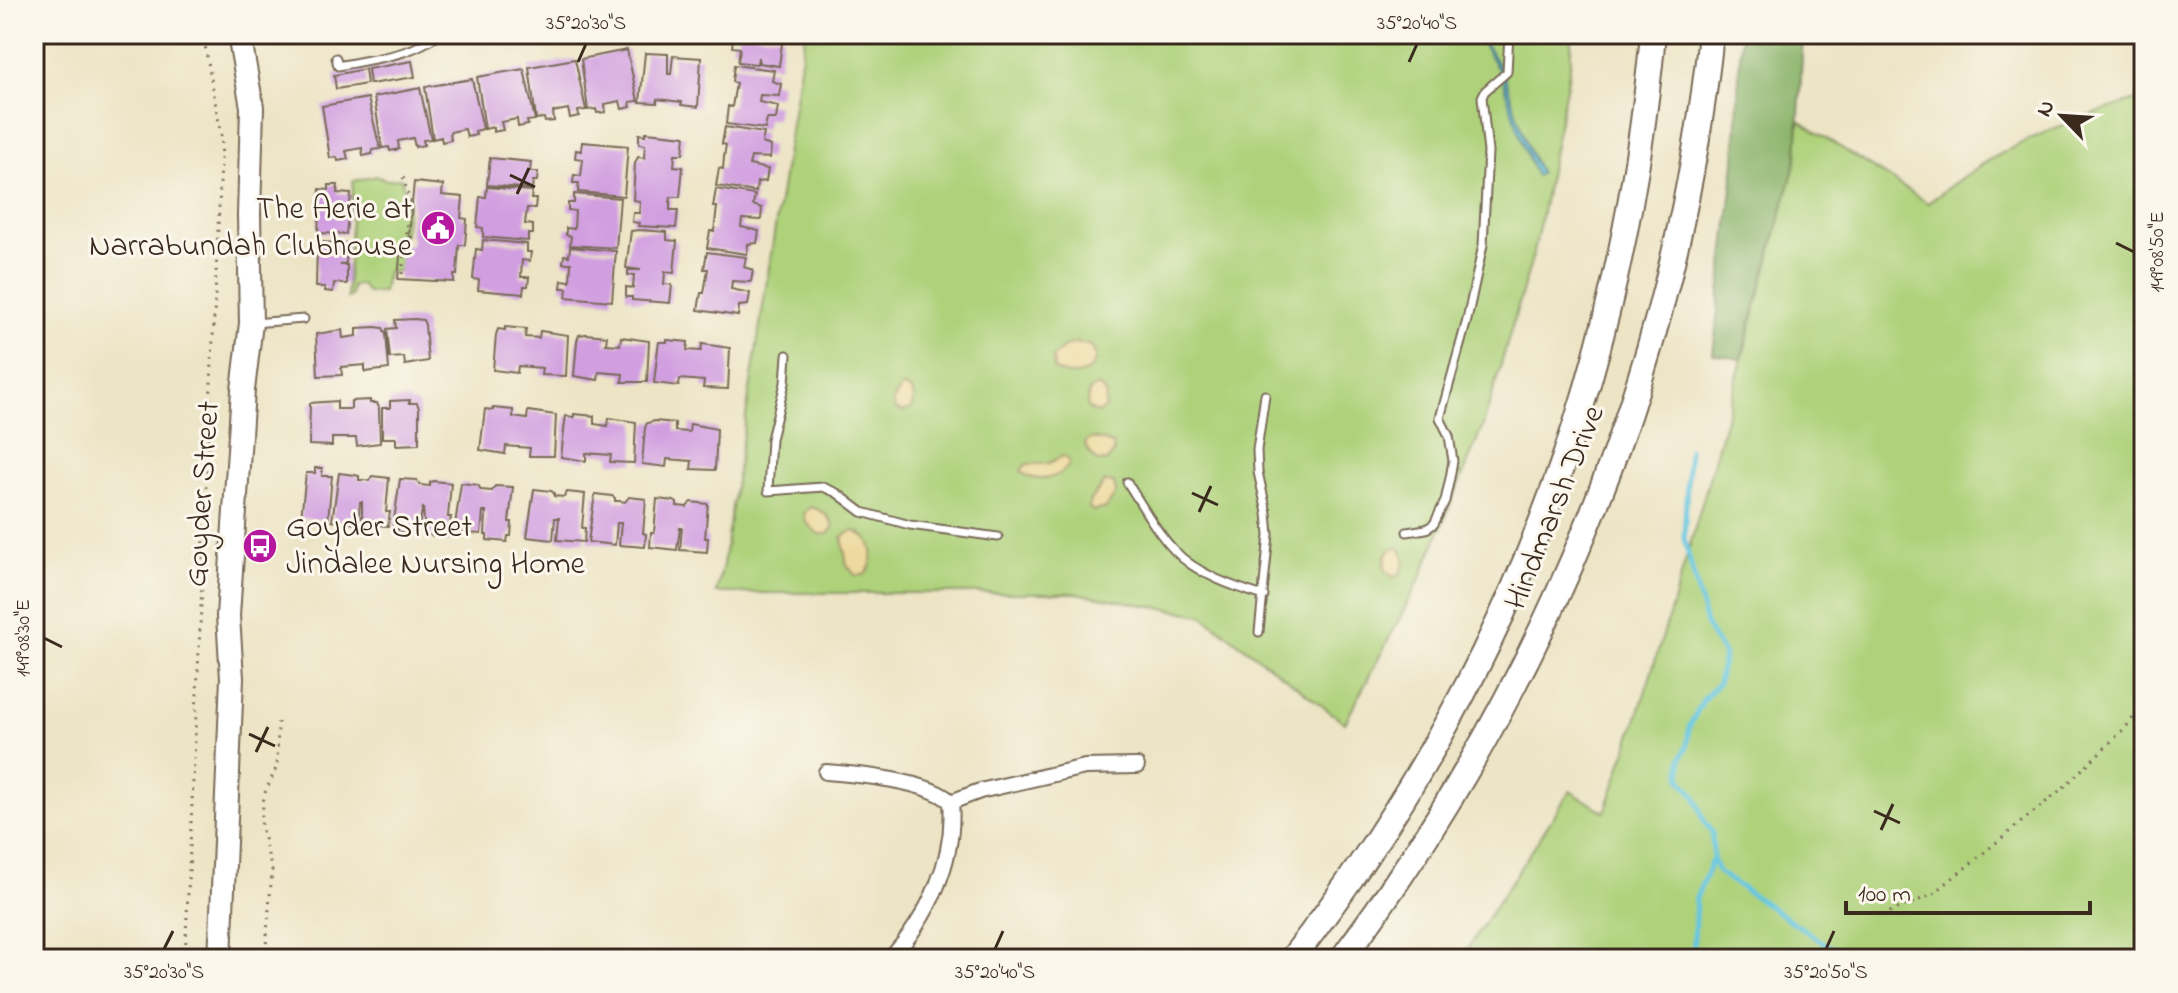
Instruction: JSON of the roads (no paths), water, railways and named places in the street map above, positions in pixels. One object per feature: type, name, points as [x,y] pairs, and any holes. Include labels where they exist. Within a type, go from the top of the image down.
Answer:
[{"type":"main road","name":"Hindmarsh Drive","points":[[1292,959],[1371,851],[1421,771],[1481,660],[1538,534],[1587,391],[1624,244],[1639,162],[1653,34]]},
{"type":"main road","name":"Hindmarsh Drive","points":[[1342,959],[1403,875],[1490,734],[1530,656],[1591,516],[1633,400],[1670,271],[1700,124],[1711,34]]},
{"type":"street","name":"Goyder Street","points":[[220,959],[232,678],[228,616],[242,405],[251,323],[249,215],[252,107],[239,34]]},
{"type":"street","points":[[951,802],[980,791],[1085,767],[1137,766]]},
{"type":"street","points":[[826,772],[876,776],[937,793],[951,802]]},
{"type":"street","points":[[890,959],[923,915],[940,877],[952,826],[951,802]]},
{"type":"lane","points":[[336,58],[338,66],[407,52],[424,46],[439,34]]},
{"type":"lane","points":[[1407,532],[1426,529],[1434,524],[1445,501],[1450,478],[1453,461],[1449,436],[1440,418],[1467,320],[1483,245],[1488,152],[1482,97],[1507,72],[1509,34]]},
{"type":"lane","points":[[251,323],[304,319]]},
{"type":"lane","points":[[787,355],[785,383],[771,439],[768,491],[823,487],[837,493],[862,512],[910,525],[998,537]]},
{"type":"lane","points":[[1259,632],[1269,535],[1257,450],[1265,395]]},
{"type":"lane","points":[[1127,482],[1176,553],[1237,588],[1264,596]]},
{"type":"water","points":[[1477,34],[1480,34],[1503,73],[1529,151],[1540,173],[1536,176],[1500,73]]},
{"type":"waterway","points":[[1689,449],[1684,538],[1707,628],[1724,655],[1718,683],[1703,700],[1689,727],[1687,746],[1681,758],[1681,779],[1695,796],[1712,833],[1713,858],[1696,898],[1693,959]]},
{"type":"waterway","points":[[1713,858],[1718,872],[1848,959]]},
{"type":"place","name":"The Aerie at Narrabundah Clubhouse","points":[[438,228]]},
{"type":"place","name":"Goyder Street Jindalee Nursing Home","points":[[260,546]]}]
